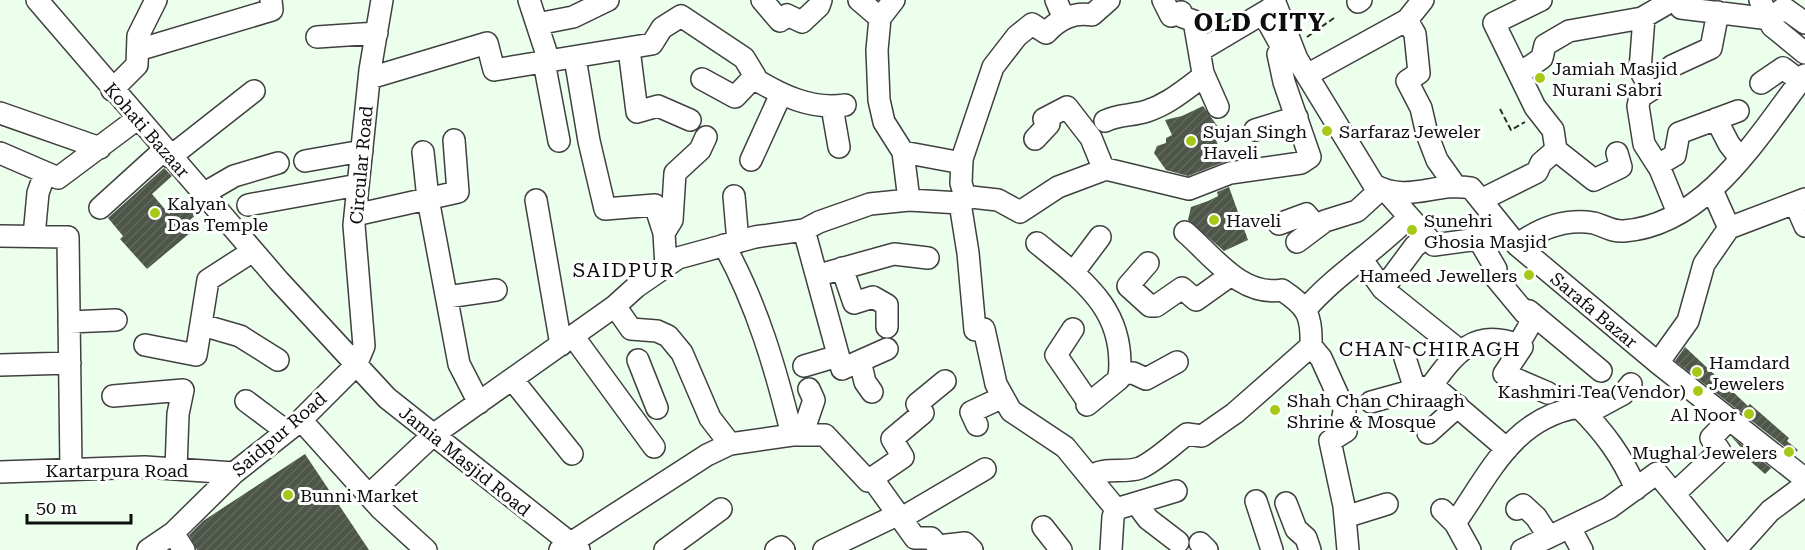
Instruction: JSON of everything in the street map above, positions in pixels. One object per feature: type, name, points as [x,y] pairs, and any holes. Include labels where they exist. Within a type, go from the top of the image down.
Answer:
[{"type":"street","name":"Kohati Bazaar","points":[[37,0],[137,119],[356,365]]},
{"type":"street","points":[[112,90],[137,65],[138,36],[156,0]]},
{"type":"street","points":[[138,50],[272,10],[271,0]]},
{"type":"street","name":"Circular Road","points":[[356,365],[364,346],[355,215],[370,78],[382,0]]},
{"type":"street","points":[[529,0],[547,62],[559,141]]},
{"type":"street","points":[[762,0],[780,21],[787,15],[802,22],[819,6],[821,0]]},
{"type":"street","points":[[859,0],[880,18]]},
{"type":"street","points":[[893,0],[880,18],[877,50],[879,100],[884,122],[903,152],[909,200]]},
{"type":"street","points":[[1109,0],[1092,15],[1060,9],[1058,21],[1046,33],[1023,19],[1017,36],[993,67],[962,163],[963,201],[975,330],[984,328],[996,384],[1011,411],[1065,447],[1090,477],[1126,506],[1179,542]]},
{"type":"street","points":[[1163,0],[1171,16],[1181,12],[1183,17],[1194,21],[1204,76],[1218,107]]},
{"type":"street","points":[[1307,75],[1407,20],[1423,0]]},
{"type":"street","points":[[1541,0],[1494,23],[1541,114],[1553,130],[1556,150],[1594,180],[1621,167],[1617,153]]},
{"type":"street","points":[[537,24],[573,16],[605,1]]},
{"type":"street","points":[[1519,74],[1542,58],[1545,45],[1569,31],[1601,27],[1644,16],[1677,4],[1762,18],[1764,12]]},
{"type":"street","points":[[1201,50],[1271,6]]},
{"type":"street","points":[[1271,6],[1307,75],[1374,185],[1385,191],[1430,243],[1438,246],[1475,240],[1513,239],[1554,224],[1595,224],[1610,231],[1625,231],[1665,222],[1719,185],[1802,78],[1783,68],[1761,83]]},
{"type":"street","points":[[369,495],[433,435],[567,341],[615,306],[636,287],[678,258],[731,244],[804,230],[819,222],[870,204],[909,200],[963,201],[971,197],[998,200],[1020,212],[1058,187],[1104,170],[1172,183],[1189,189],[1230,173],[1301,163],[1310,157],[1284,82],[1278,54],[1284,51],[1271,6]]},
{"type":"street","points":[[1764,12],[1784,8],[1805,23]]},
{"type":"street","points":[[1672,66],[1711,48],[1718,12]]},
{"type":"street","points":[[1764,12],[1794,46],[1805,53]]},
{"type":"street","points":[[370,78],[488,43],[494,70],[629,49],[652,44],[662,28],[681,16],[744,58],[755,76],[735,97],[702,79]]},
{"type":"street","points":[[1644,16],[1640,70],[1651,90],[1640,97],[1638,106],[1644,144],[1658,165],[1678,213]]},
{"type":"street","points":[[1297,242],[1325,221],[1357,211],[1385,191],[1422,192],[1454,184],[1437,160],[1427,134],[1421,108],[1407,81],[1419,73],[1414,34],[1407,20]]},
{"type":"street","points":[[317,37],[377,33]]},
{"type":"street","points":[[629,49],[637,112],[658,106],[690,120]]},
{"type":"street","points":[[575,58],[589,141],[605,208],[655,205],[664,233],[666,267]]},
{"type":"street","points":[[1105,121],[1119,114],[1136,114],[1162,105],[1204,76]]},
{"type":"street","points":[[753,78],[781,94],[811,104],[839,106],[839,147]]},
{"type":"street","points":[[100,208],[167,153],[254,91]]},
{"type":"street","points":[[751,160],[781,94]]},
{"type":"street","points":[[1035,139],[1049,124],[1044,118],[1067,107],[1091,138],[1104,170]]},
{"type":"street","points":[[1658,165],[1676,155],[1679,133],[1738,111]]},
{"type":"street","points":[[0,113],[100,148]]},
{"type":"street","points":[[1255,130],[1297,117]]},
{"type":"street","points":[[1716,118],[1729,144],[1740,158]]},
{"type":"street","points":[[0,153],[58,178],[137,119]]},
{"type":"street","points":[[664,233],[672,220],[675,173],[700,150],[706,137]]},
{"type":"street","points":[[355,215],[458,192],[454,140]]},
{"type":"street","points":[[1481,200],[1537,172],[1541,163],[1556,150]]},
{"type":"street","points":[[305,161],[362,151]]},
{"type":"street","points":[[423,152],[428,199],[459,364],[479,403]]},
{"type":"street","points":[[903,152],[962,163]]},
{"type":"street","points":[[203,194],[234,176],[278,163]]},
{"type":"street","points":[[34,236],[38,193],[45,173]]},
{"type":"street","name":"Sarafa Bazar","points":[[1454,184],[1471,188],[1513,239],[1658,363],[1731,419],[1782,449],[1805,479]]},
{"type":"street","points":[[248,205],[358,185]]},
{"type":"street","points":[[1712,190],[1729,228]]},
{"type":"street","points":[[734,196],[731,244],[797,435]]},
{"type":"street","points":[[536,200],[567,341],[615,394],[654,447]]},
{"type":"street","points":[[1658,363],[1688,321],[1704,264],[1729,228],[1800,201],[1805,226]]},
{"type":"street","points":[[1279,224],[1306,214],[1317,227]]},
{"type":"street","points":[[1306,309],[1318,295],[1362,260],[1409,217]]},
{"type":"street","points":[[804,230],[819,275],[842,369],[887,349]]},
{"type":"street","points":[[1185,232],[1231,274],[1253,288],[1264,291],[1282,290],[1306,309],[1312,327],[1311,346],[1326,368],[1345,411],[1343,416],[1346,431],[1330,441],[1345,517],[1348,550]]},
{"type":"street","points":[[0,236],[68,237],[71,469]]},
{"type":"street","points":[[1073,273],[1100,237]]},
{"type":"street","points":[[1383,289],[1415,246],[1426,238]]},
{"type":"street","points":[[1469,265],[1476,259],[1475,240]]},
{"type":"street","points":[[1475,240],[1496,269],[1491,272],[1525,313],[1529,310],[1601,371]]},
{"type":"street","points":[[1037,243],[1091,289],[1114,322],[1120,359],[1119,379],[1088,404],[1056,355],[1073,329]]},
{"type":"street","points":[[145,345],[196,355],[208,280],[253,251]]},
{"type":"street","points":[[819,275],[894,254],[928,258]]},
{"type":"street","points":[[1362,260],[1383,289],[1459,350]]},
{"type":"street","points":[[1148,263],[1128,286],[1150,306],[1156,306],[1182,288],[1196,300],[1231,274]]},
{"type":"street","points":[[842,268],[854,303],[873,297],[886,305],[887,327]]},
{"type":"street","points":[[447,297],[496,290]]},
{"type":"street","points":[[1114,322],[1143,301]]},
{"type":"street","points":[[615,306],[631,329],[657,331],[669,336],[682,352],[710,418],[729,444]]},
{"type":"street","points":[[1535,316],[1524,352],[1504,374],[1548,393]]},
{"type":"street","points":[[69,322],[116,320]]},
{"type":"street","points":[[202,325],[240,336],[278,360]]},
{"type":"street","points":[[1371,402],[1423,387],[1464,346],[1501,338],[1524,352]]},
{"type":"street","points":[[1090,477],[1098,470],[1131,470],[1142,467],[1187,434],[1202,436],[1235,413],[1311,346]]},
{"type":"street","points":[[804,366],[838,356]]},
{"type":"street","points":[[1405,358],[1423,387],[1458,406],[1507,449]]},
{"type":"street","points":[[860,361],[866,382],[872,392]]},
{"type":"street","points":[[1119,374],[1133,373],[1146,379],[1178,362]]},
{"type":"street","points":[[0,365],[70,363]]},
{"type":"street","name":"Saidpur Road","points":[[148,550],[175,542],[234,473],[294,425],[356,365]]},
{"type":"street","name":"Jamia Masjid Road","points":[[356,365],[387,398],[568,548]]},
{"type":"street","points":[[615,394],[641,368],[657,408]]},
{"type":"street","points":[[512,379],[572,454]]},
{"type":"street","points":[[868,481],[903,457],[892,439],[923,413],[917,404],[945,381]]},
{"type":"street","points":[[1586,414],[1623,394],[1631,384]]},
{"type":"street","points":[[797,435],[814,400],[809,389]]},
{"type":"street","points":[[113,396],[183,390],[178,414],[176,468]]},
{"type":"street","points":[[977,425],[971,412],[1003,397]]},
{"type":"street","points":[[246,400],[294,425],[369,495],[422,549]]},
{"type":"street","points":[[1428,433],[1458,406]]},
{"type":"street","points":[[1470,550],[1448,517],[1519,433],[1540,418],[1560,410],[1579,407],[1586,414],[1617,450],[1636,489]]},
{"type":"street","points":[[1674,494],[1720,451],[1711,438],[1731,419]]},
{"type":"street","points":[[568,548],[707,455],[729,444],[797,435],[825,435],[868,481],[874,481],[886,494],[899,517],[915,538],[931,538],[937,548],[965,543],[972,550]]},
{"type":"street","name":"Kartarpura Road","points":[[0,472],[145,466],[234,473]]},
{"type":"street","points":[[824,550],[899,517],[985,470]]},
{"type":"street","points":[[1522,550],[1609,508],[1657,473],[1720,550]]},
{"type":"street","points":[[1735,550],[1770,512],[1805,485]]},
{"type":"street","points":[[1126,506],[1176,491]]},
{"type":"street","points":[[1256,501],[1272,550]]},
{"type":"street","points":[[1286,503],[1296,529],[1306,538],[1310,550]]},
{"type":"street","points":[[1345,517],[1387,504]]},
{"type":"street","points":[[1517,509],[1523,505],[1536,517],[1549,537]]},
{"type":"street","points":[[1111,547],[1126,506]]},
{"type":"street","points":[[665,550],[721,509]]},
{"type":"street","points":[[1043,527],[1061,550]]},
{"type":"street","points":[[1570,528],[1582,550]]},
{"type":"street","points":[[776,550],[781,547],[784,550]]},
{"type":"path","points":[[1292,45],[1334,18]]},
{"type":"path","points":[[1500,109],[1511,130],[1541,114]]},
{"type":"building","name":"Sujan Singh Haveli","points":[[1203,106],[1221,131],[1214,134],[1224,162],[1188,176],[1166,170],[1154,153],[1157,146],[1166,143],[1166,138],[1172,135],[1165,120],[1182,116]]},
{"type":"building","points":[[164,168],[172,176],[152,194],[169,214],[189,196],[201,210],[190,220],[196,228],[147,269],[120,239],[123,236],[108,218]]},
{"type":"building","name":"Haveli","points":[[1229,187],[1248,240],[1224,251],[1188,220],[1191,207],[1218,196],[1217,192]]},
{"type":"building","points":[[1685,347],[1748,406],[1750,404],[1789,438],[1787,441],[1798,450],[1794,454],[1675,361]]},
{"type":"building","points":[[1731,436],[1771,468],[1765,474],[1741,453],[1744,451]]},
{"type":"building","name":"Bunni Market","points":[[305,454],[369,550],[197,550],[189,535],[203,521]]},
{"type":"place","name":"Jamiah Masjid Nurani Sabri","points":[[1540,78]]},
{"type":"place","name":"Sarfaraz Jeweler","points":[[1327,131]]},
{"type":"place","name":"Sujan Singh Haveli","points":[[1191,141]]},
{"type":"place","name":"Kalyan Das Temple","points":[[155,213]]},
{"type":"place","name":"Haveli","points":[[1214,220]]},
{"type":"place","name":"Sunehri Ghosia Masjid","points":[[1412,230]]},
{"type":"place","name":"Hameed Jewellers","points":[[1529,275]]},
{"type":"place","name":"Hamdard Jewelers","points":[[1697,372]]},
{"type":"place","name":"Kashmiri Tea(Vendor)","points":[[1698,391]]},
{"type":"place","name":"Shah Chan Chiraagh Shrine & Mosque","points":[[1275,410]]},
{"type":"place","name":"Al Noor","points":[[1749,414]]},
{"type":"place","name":"Mughal Jewelers","points":[[1789,452]]},
{"type":"place","name":"Bunni Market","points":[[288,495]]},
{"type":"district","name":"OLD CITY","points":[[1260,23]]},
{"type":"district","name":"SAIDPUR","points":[[624,270]]},
{"type":"district","name":"CHAN CHIRAGH","points":[[1430,349]]}]
